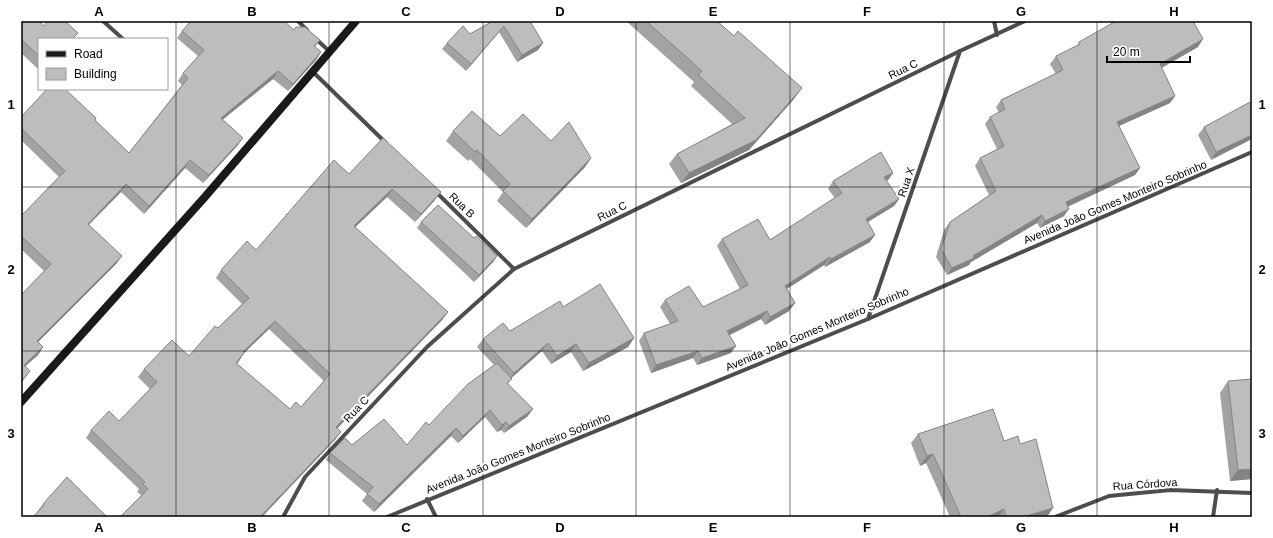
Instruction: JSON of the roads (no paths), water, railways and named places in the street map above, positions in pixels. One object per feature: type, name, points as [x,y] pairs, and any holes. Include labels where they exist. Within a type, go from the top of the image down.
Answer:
[{"type":"main road","points":[[21,402],[204,198],[356,21]]},
{"type":"street","points":[[103,21],[122,38]]},
{"type":"street","points":[[298,21],[329,51]]},
{"type":"street","points":[[994,21],[997,35]]},
{"type":"street","name":"Rua C","points":[[283,517],[305,477],[427,347],[514,269],[960,51],[1025,21]]},
{"type":"street","name":"Rua X","points":[[868,319],[960,51]]},
{"type":"street","points":[[312,71],[390,148]]},
{"type":"street","name":"Avenida João Gomes Monteiro Sobrinho","points":[[387,517],[427,499],[868,319],[1252,152]]},
{"type":"street","name":"Rua B","points":[[430,186],[514,269]]},
{"type":"street","name":"Rua Córdova","points":[[1055,517],[1109,496],[1170,490],[1217,490],[1252,493]]},
{"type":"street","points":[[1213,517],[1217,490]]},
{"type":"street","points":[[427,499],[436,517]]}]
